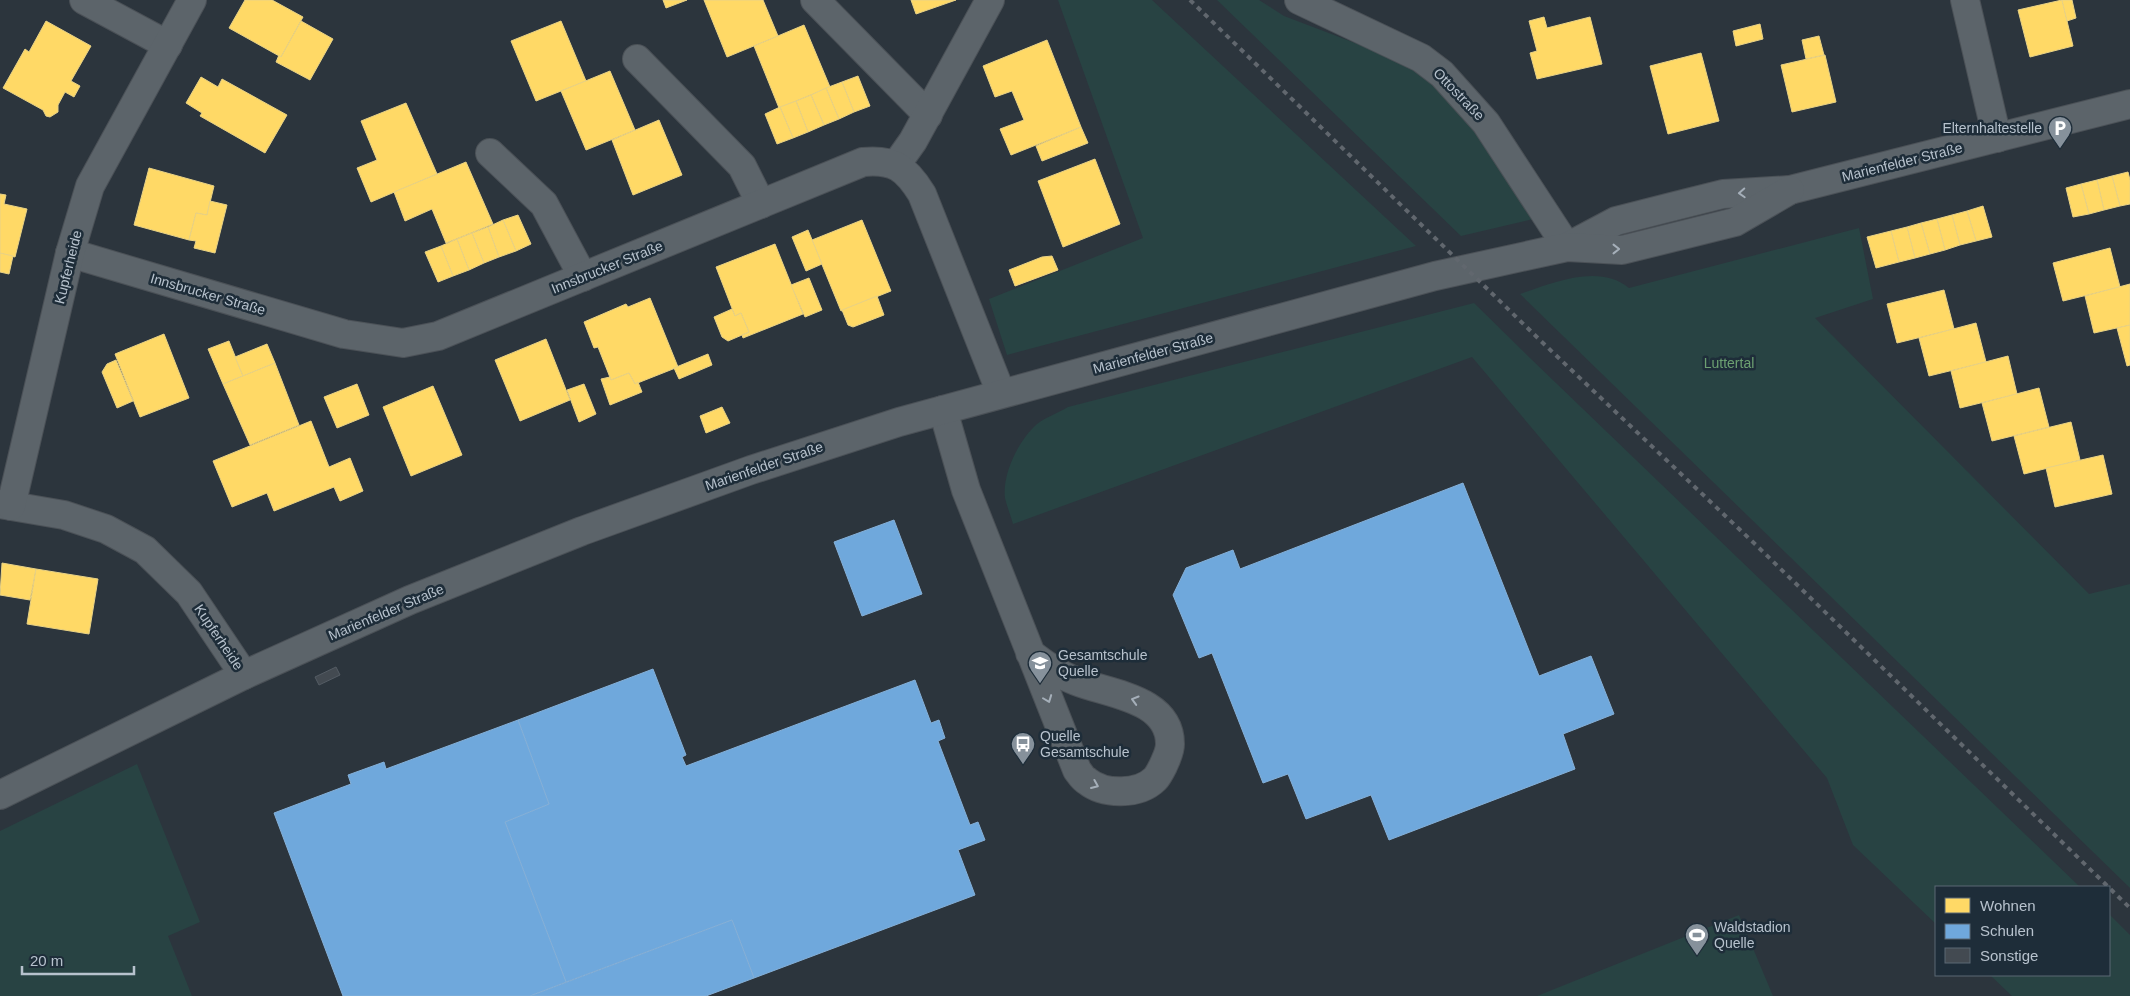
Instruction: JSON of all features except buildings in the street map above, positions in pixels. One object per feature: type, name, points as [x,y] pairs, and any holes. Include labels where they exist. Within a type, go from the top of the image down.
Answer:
[{"type":"street","points":[[84,0],[168,45]]},
{"type":"street","name":"Kupferheide","points":[[192,0],[90,186],[70,253],[6,505],[64,515],[106,529],[144,550],[189,593],[244,676]]},
{"type":"street","points":[[815,0],[928,115]]},
{"type":"street","points":[[990,0],[928,115],[913,141],[896,164],[912,178],[922,194],[1001,394]]},
{"type":"street","name":"Ottostraße","points":[[1299,0],[1421,58],[1442,74],[1486,122],[1567,247]]},
{"type":"street","points":[[1964,0],[1997,138]]},
{"type":"street","points":[[637,59],[742,166],[761,204]]},
{"type":"street","name":"Marienfelder Straße","points":[[0,795],[96,746],[410,600],[582,531],[751,470],[860,434],[1435,276],[1567,247],[1622,250],[1735,222],[1790,190],[2130,104]]},
{"type":"street","points":[[490,153],[544,204],[583,277]]},
{"type":"street","name":"Innsbrucker Straße","points":[[70,253],[344,334],[403,343],[438,336],[863,162],[880,161],[896,164]]},
{"type":"street","points":[[943,410],[966,490],[1030,653],[1077,770],[1087,781],[1100,788],[1130,790],[1146,785],[1156,778],[1167,758],[1170,744],[1161,718],[1154,709],[1143,703],[1074,681],[1050,668],[1030,653]]},
{"type":"green space","points":[[1058,0],[1152,0],[1416,246],[1007,355],[989,299],[1143,238]]},
{"type":"green space","points":[[1217,0],[1259,0],[1284,16],[1376,51],[1410,68],[1434,84],[1476,128],[1533,219],[1461,236]]},
{"type":"green space","name":"Luttertal","points":[[1859,228],[1873,299],[1815,318],[2089,594],[2130,584],[2130,888],[1520,294],[1561,281],[1590,276],[1604,277],[1617,281],[1629,288]]},
{"type":"green space","points":[[1474,303],[2079,886],[1935,886],[1935,923],[1853,845],[1827,778],[1472,357],[1013,524],[1005,498],[1005,488],[1006,478],[1013,458],[1024,439],[1037,424],[1068,407]]},
{"type":"green space","points":[[137,764],[200,922],[168,936],[192,996],[0,996],[0,831]]},
{"type":"green space","name":"Waldstadion Quelle","points":[[1739,915],[1773,996],[1537,996]]},
{"type":"green space","points":[[2110,915],[2130,935],[2130,996],[2012,996],[1991,976],[2110,976]]},
{"type":"railway","points":[[1190,0],[1544,344],[1756,545],[2107,886]]},
{"type":"railway","points":[[2110,889],[2130,908]]},
{"type":"place","name":"Elternhaltestelle","points":[[2060,149]]},
{"type":"place","name":"Gesamtschule Quelle","points":[[1040,684]]},
{"type":"place","name":"Quelle Gesamtschule","points":[[1023,765]]},
{"type":"place","name":"Waldstadion Quelle","points":[[1697,956]]}]
